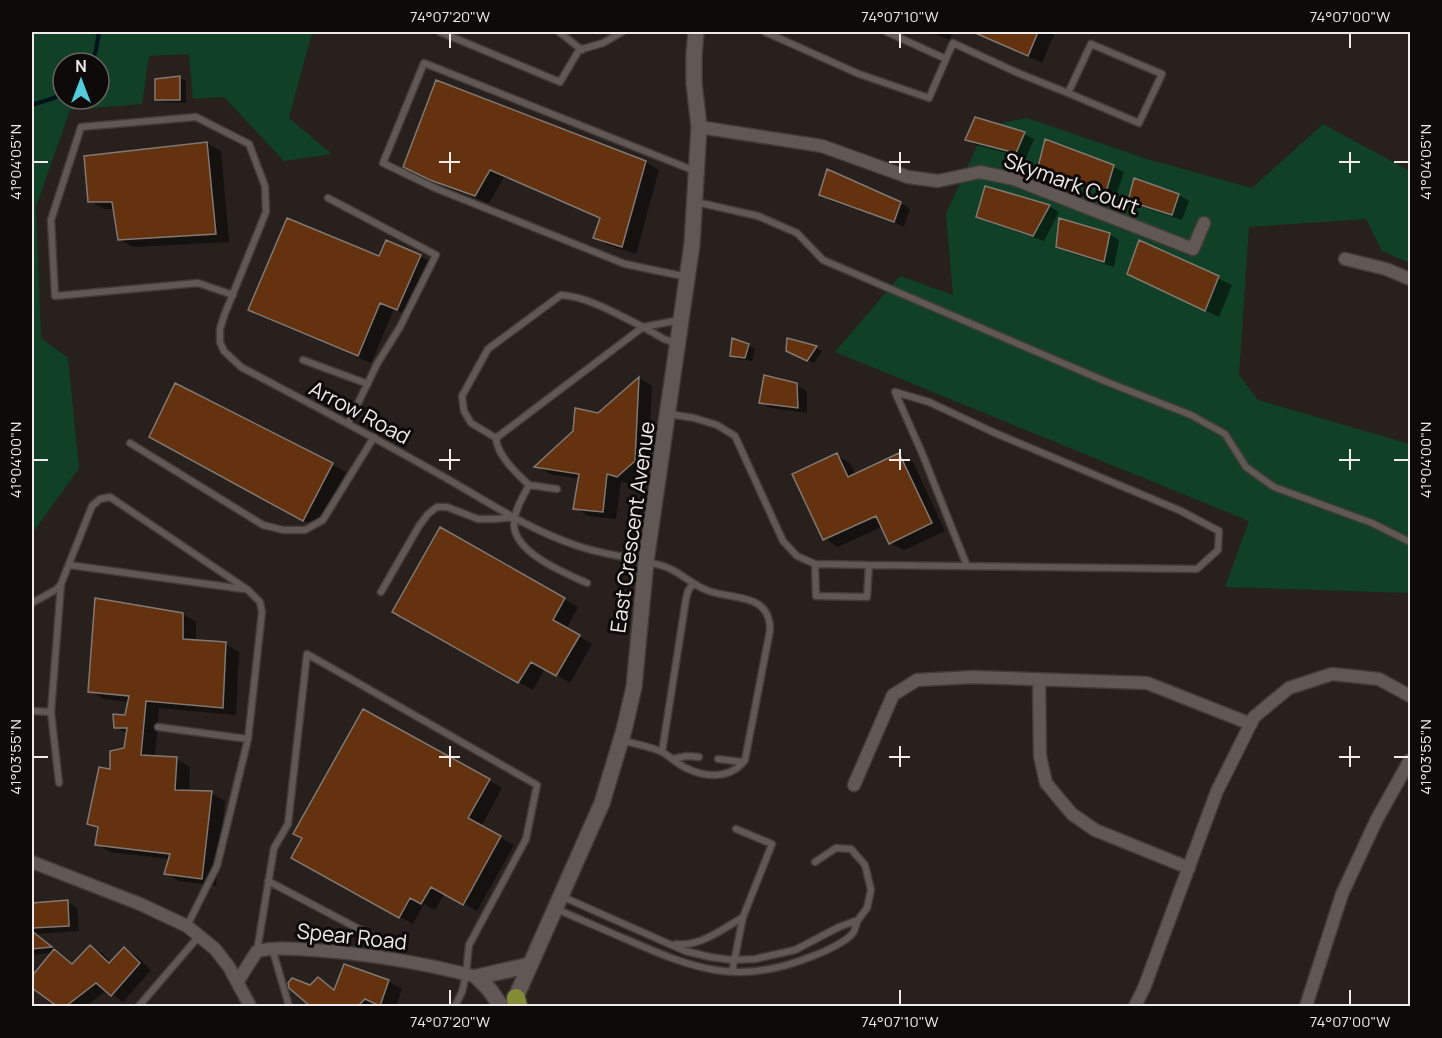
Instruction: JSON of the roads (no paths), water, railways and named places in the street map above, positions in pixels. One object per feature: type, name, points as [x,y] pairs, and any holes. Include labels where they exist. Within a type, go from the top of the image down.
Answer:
[{"type":"street","name":"East Crescent Avenue","points":[[512,1004],[602,803],[634,687],[646,561],[669,414],[695,202],[699,127],[694,73],[696,32]]},
{"type":"street","name":"Skymark Court","points":[[699,127],[822,146],[908,177],[939,181],[980,172],[1014,179],[1193,249],[1204,223]]},
{"type":"street","points":[[1345,259],[1386,269],[1410,279]]},
{"type":"street","points":[[1135,1006],[1190,868],[1217,791],[1254,717],[1288,688],[1332,674],[1379,679],[1410,696]]},
{"type":"street","points":[[854,785],[893,695],[917,680],[974,677],[1147,683],[1251,724]]},
{"type":"street","points":[[1039,679],[1040,756],[1046,783],[1072,814],[1095,830],[1190,868]]},
{"type":"street","points":[[1306,1006],[1342,894],[1377,819],[1410,760]]},
{"type":"street","points":[[32,862],[140,904],[187,926],[215,949],[238,981],[250,1006]]},
{"type":"street","name":"Spear Road","points":[[257,951],[272,948],[336,952],[424,964],[472,975]]},
{"type":"street","points":[[238,981],[257,951]]},
{"type":"street","points":[[472,975],[530,965]]},
{"type":"street","points":[[472,975],[512,1004]]},
{"type":"lane","points":[[440,32],[560,82],[579,51],[603,43],[622,32]]},
{"type":"lane","points":[[559,32],[582,50]]},
{"type":"lane","points":[[768,32],[859,74],[929,98],[953,43],[1018,73],[1139,123],[1162,74],[1091,44],[1068,93]]},
{"type":"lane","points":[[887,32],[946,59]]},
{"type":"lane","points":[[687,277],[625,264],[435,188],[383,163],[424,63],[697,171]]},
{"type":"lane","name":"Arrow Road","points":[[233,296],[198,283],[54,296],[51,220],[81,127],[196,117],[249,144],[265,186],[266,212],[233,296],[220,329],[220,342],[224,351],[241,367],[374,437],[543,532],[578,546],[646,561],[681,574],[709,591],[750,600],[762,606],[770,619],[770,630],[743,762]]},
{"type":"lane","points":[[328,198],[436,255],[400,327],[377,363],[348,424]]},
{"type":"lane","points":[[695,202],[758,216],[796,233],[823,260],[1107,382],[1191,415],[1225,434],[1246,467],[1274,487],[1372,523],[1410,542]]},
{"type":"lane","points":[[496,438],[471,423],[464,411],[462,396],[488,349],[561,295],[572,296],[599,306],[678,344]]},
{"type":"lane","points":[[496,438],[643,327],[681,320]]},
{"type":"lane","points":[[303,360],[368,384]]},
{"type":"lane","points":[[669,414],[717,425],[735,436],[783,542],[797,556],[815,564],[869,566],[1197,569],[1218,550],[1219,531],[1181,511],[995,433],[929,402],[895,392],[967,566]]},
{"type":"lane","points":[[130,443],[263,525],[282,530],[305,530],[323,520],[374,437]]},
{"type":"lane","points":[[496,438],[496,447],[528,485],[556,489]]},
{"type":"lane","points":[[528,485],[515,517],[514,526],[517,538],[526,549],[560,571],[587,583]]},
{"type":"lane","points":[[32,603],[57,589],[61,584],[92,506],[100,499],[110,497],[248,590],[260,602],[262,612],[248,739],[217,866],[187,926]]},
{"type":"lane","points":[[381,592],[419,526],[437,507],[447,507],[478,519],[515,517]]},
{"type":"lane","points":[[815,564],[816,596],[867,597],[869,566]]},
{"type":"lane","points":[[69,565],[248,590]]},
{"type":"lane","points":[[662,752],[686,599],[693,583]]},
{"type":"lane","points":[[59,783],[51,712],[61,584]]},
{"type":"lane","points":[[257,951],[274,849],[288,824],[307,654],[537,785],[526,839],[469,945],[472,975],[455,1006]]},
{"type":"lane","points":[[32,711],[51,712]]},
{"type":"lane","points":[[158,727],[248,739]]},
{"type":"lane","points":[[621,740],[662,752],[686,768],[707,774],[726,775],[738,769],[743,762],[718,759]]},
{"type":"lane","points":[[672,759],[687,756],[699,757]]},
{"type":"lane","points":[[732,972],[743,917],[772,844],[736,829]]},
{"type":"lane","points":[[558,902],[669,958],[702,968],[732,972],[772,969],[817,955],[853,933],[858,920],[867,908],[871,890],[865,865],[851,849],[836,849],[816,862]]},
{"type":"lane","points":[[268,881],[372,936]]},
{"type":"lane","points":[[558,902],[693,953],[733,960],[755,959],[795,950],[839,927],[858,920]]},
{"type":"lane","points":[[669,943],[681,945],[702,940],[743,917]]},
{"type":"lane","points":[[139,1006],[200,935]]},
{"type":"lane","points":[[272,948],[289,1006]]},
{"type":"waterway","points":[[96,51],[99,32]]},
{"type":"waterway","points":[[32,105],[51,99]]}]
